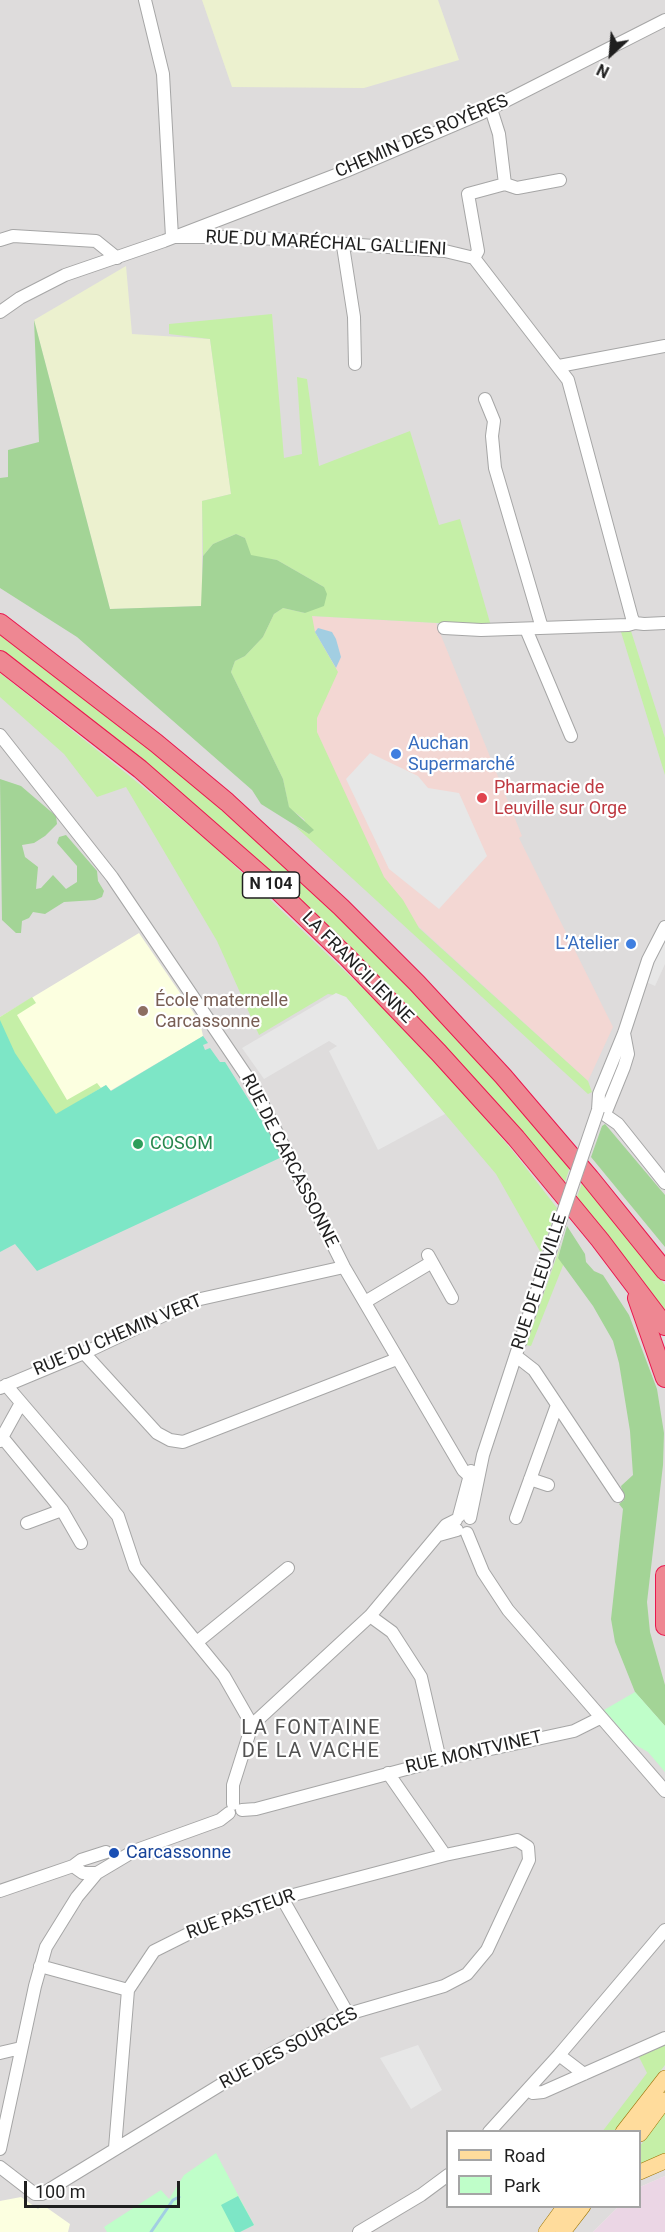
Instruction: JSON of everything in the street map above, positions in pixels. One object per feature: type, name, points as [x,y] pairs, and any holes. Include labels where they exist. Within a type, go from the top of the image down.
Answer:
[{"type":"highway","name":"LA FRANCILIENNE","points":[[0,623],[165,750],[242,816],[341,907],[417,983],[503,1076],[663,1268]]},
{"type":"highway","name":"LA FRANCILIENNE","points":[[0,660],[140,769],[295,906],[347,957],[500,1120],[630,1279],[665,1326]]},
{"type":"highway","points":[[630,1279],[665,1378]]},
{"type":"highway","points":[[665,1575],[665,1626]]},
{"type":"main road","points":[[625,2130],[665,2078]]},
{"type":"main road","points":[[641,2131],[665,2100]]},
{"type":"main road","points":[[641,2171],[665,2161]]},
{"type":"main road","points":[[546,2232],[564,2208]]},
{"type":"main road","points":[[568,2227],[582,2208]]},
{"type":"main road","points":[[568,2227],[593,2208]]},
{"type":"street","points":[[145,0],[163,74],[172,237]]},
{"type":"street","name":"CHEMIN DES ROYÈRES","points":[[0,312],[20,298],[65,275],[117,258],[346,171],[491,109],[665,20]]},
{"type":"street","points":[[491,109],[500,134],[505,184]]},
{"type":"street","points":[[560,180],[517,188],[505,184],[468,194],[478,251],[474,258],[568,380],[635,623]]},
{"type":"street","points":[[0,240],[13,236],[96,241],[117,258]]},
{"type":"street","name":"RUE DU MARÉCHAL GALLIENI","points":[[172,237],[246,237],[343,246],[445,250],[474,258]]},
{"type":"street","points":[[343,246],[354,317],[355,364]]},
{"type":"street","points":[[559,366],[665,346]]},
{"type":"street","points":[[485,399],[494,422],[492,436],[495,468],[542,628]]},
{"type":"street","points":[[444,628],[526,629],[665,623]]},
{"type":"street","points":[[526,629],[571,736]]},
{"type":"street","name":"RUE DE CARCASSONNE","points":[[0,735],[112,877],[254,1087],[344,1267],[397,1359],[472,1479]]},
{"type":"street","name":"RUE DE LEUVILLE","points":[[462,1523],[475,1462],[483,1455],[598,1110],[599,1094],[624,1033],[648,960],[665,927]]},
{"type":"street","points":[[598,1110],[618,1124],[665,1184]]},
{"type":"street","points":[[365,1302],[430,1258],[452,1298]]},
{"type":"street","name":"RUE DU CHEMIN VERT","points":[[3,1387],[84,1353],[196,1300],[344,1267]]},
{"type":"street","points":[[84,1353],[158,1433],[170,1440],[183,1442],[397,1359]]},
{"type":"street","points":[[516,1356],[534,1370],[618,1496]]},
{"type":"street","points":[[3,1387],[21,1403],[118,1516],[135,1567],[224,1676],[252,1725]]},
{"type":"street","points":[[21,1403],[1,1439],[62,1510],[81,1543]]},
{"type":"street","points":[[516,1518],[557,1405]]},
{"type":"street","points":[[530,1479],[548,1485]]},
{"type":"street","points":[[27,1523],[62,1510]]},
{"type":"street","points":[[235,1809],[233,1785],[252,1725],[370,1616],[439,1535],[462,1523],[492,1589],[600,1718],[665,1791]]},
{"type":"street","points":[[196,1642],[288,1568]]},
{"type":"street","points":[[370,1616],[392,1632],[421,1677],[440,1760]]},
{"type":"street","name":"RUE MONTVINET","points":[[0,2149],[40,1966],[55,1929],[76,1897],[97,1873],[134,1851],[220,1820],[235,1809],[256,1809],[440,1760],[574,1731],[600,1718]]},
{"type":"street","points":[[388,1773],[445,1855]]},
{"type":"street","name":"RUE PASTEUR","points":[[115,2148],[128,1990],[154,1951],[202,1927],[282,1898],[445,1855],[517,1840],[528,1847]]},
{"type":"street","name":"RUE DES SOURCES","points":[[0,2167],[35,2194],[42,2194],[272,2054],[348,2014],[444,1986],[467,1974],[487,1950],[529,1860],[528,1847]]},
{"type":"street","points":[[0,1891],[106,1852]]},
{"type":"street","points":[[73,1866],[83,1873],[97,1873]]},
{"type":"street","points":[[282,1898],[348,2014]]},
{"type":"street","points":[[491,2130],[559,2055],[665,1930]]},
{"type":"street","points":[[40,1966],[128,1990]]},
{"type":"street","points":[[528,2090],[533,2093],[543,2092],[665,2038]]},
{"type":"street","points":[[0,2053],[21,2049]]},
{"type":"street","points":[[559,2055],[584,2074]]},
{"type":"street","points":[[359,2232],[446,2176]]},
{"type":"shaded area","points":[[0,0],[665,0],[665,2176],[641,2187],[641,2130],[446,2130],[446,2208],[617,2208],[593,2232],[0,2232]]},
{"type":"shaded area","points":[[202,0],[438,0],[459,60],[364,88],[232,87]]},
{"type":"shaded area","points":[[126,266],[132,334],[210,339],[231,494],[202,501],[202,606],[110,609],[34,320]]},
{"type":"shaded area","points":[[274,614],[436,623],[522,836],[519,838],[613,1027],[588,1081],[375,887],[263,637]]},
{"type":"shaded area","points":[[370,753],[418,776],[428,788],[459,793],[487,856],[439,909],[389,869],[346,779]]},
{"type":"shaded area","points":[[139,933],[200,1022],[203,1036],[110,1091],[106,1085],[56,1115],[0,1017]]},
{"type":"shaded area","points":[[665,935],[665,964],[655,986],[644,981]]},
{"type":"shaded area","points":[[336,993],[346,997],[445,1114],[378,1150],[329,1051],[337,1046],[329,1041],[264,1079],[242,1048]]},
{"type":"shaded area","points":[[418,2045],[442,2090],[411,2109],[380,2058]]},
{"type":"shaded area","points":[[665,2176],[665,2232],[593,2232],[617,2208],[641,2208],[641,2187]]},
{"type":"shaded area","points":[[21,2197],[38,2209],[43,2205],[70,2224],[68,2232],[0,2232],[0,2201]]},
{"type":"green space","points":[[272,314],[284,458],[302,454],[297,377],[307,379],[319,466],[410,431],[439,525],[460,519],[491,626],[312,616],[315,632],[338,672],[317,718],[317,732],[384,877],[403,900],[419,928],[588,1081],[592,1092],[588,1094],[295,826],[309,834],[304,819],[289,808],[283,779],[231,672],[235,661],[245,656],[263,637],[274,614],[283,608],[305,613],[324,587],[277,560],[250,556],[245,538],[236,534],[213,544],[203,556],[202,501],[231,494],[210,339],[169,334],[169,324]]},
{"type":"green space","points":[[34,320],[110,609],[201,606],[203,556],[213,544],[236,534],[245,538],[251,555],[277,560],[324,587],[327,594],[324,606],[305,613],[283,608],[274,614],[263,637],[245,656],[235,661],[231,672],[283,779],[289,807],[314,830],[309,834],[261,804],[252,790],[77,637],[0,588],[0,478],[8,477],[8,450],[39,442]]},
{"type":"green space","points":[[0,631],[147,743],[307,884],[448,1026],[571,1164],[564,1185],[463,1068],[0,652]]},
{"type":"green space","points":[[631,631],[665,738],[665,775],[621,632]]},
{"type":"green space","points":[[0,673],[217,849],[374,999],[457,1086],[512,1150],[557,1208],[541,1253],[496,1174],[346,997],[328,994],[259,1035],[217,941],[126,787],[97,797],[64,754],[0,697]]},
{"type":"green space","points":[[0,779],[21,786],[56,816],[57,824],[45,836],[34,843],[22,845],[25,857],[38,867],[36,889],[41,888],[53,875],[66,889],[77,882],[77,866],[57,843],[59,837],[66,835],[97,871],[98,881],[104,891],[102,897],[95,900],[64,902],[45,914],[33,912],[29,918],[22,921],[21,933],[16,933],[2,920]]},
{"type":"green space","points":[[32,997],[36,1003],[17,1015],[67,1100],[97,1083],[101,1088],[56,1115],[0,1051],[0,1017]]},
{"type":"green space","name":"COSOM","points":[[0,1020],[15,1053],[56,1114],[106,1085],[111,1091],[203,1036],[208,1043],[203,1045],[205,1050],[210,1048],[220,1062],[225,1062],[284,1156],[37,1271],[15,1244],[0,1252]]},
{"type":"green space","points":[[605,1124],[665,1195],[665,1247],[591,1157],[602,1126]]},
{"type":"green space","points":[[583,1180],[665,1285],[665,1315],[576,1200]]},
{"type":"green space","points":[[567,1226],[585,1254],[586,1262],[594,1271],[603,1275],[629,1315],[657,1389],[664,1433],[663,1465],[647,1602],[650,1632],[665,1685],[665,1726],[635,1692],[615,1642],[611,1619],[623,1509],[619,1504],[624,1500],[621,1486],[633,1475],[630,1431],[619,1363],[613,1341],[593,1306],[558,1258]]},
{"type":"green space","points":[[561,1244],[558,1258],[564,1263],[531,1346],[526,1345]]},
{"type":"green space","points":[[635,1692],[665,1726],[665,1772],[648,1752],[634,1744],[604,1710]]},
{"type":"green space","points":[[665,2045],[665,2065],[615,2130],[604,2130],[647,2073],[639,2057]]},
{"type":"green space","points":[[665,2112],[665,2157],[641,2168],[641,2145]]},
{"type":"green space","points":[[216,2153],[254,2225],[240,2232],[107,2232],[104,2227],[161,2190],[169,2199],[184,2175]]},
{"type":"green space","points":[[238,2196],[254,2225],[235,2232],[221,2205]]},
{"type":"water","points":[[318,628],[332,632],[336,639],[341,657],[336,668],[315,632]]},
{"type":"waterway","points":[[151,2232],[173,2200],[179,2197]]},
{"type":"place","name":"Auchan Supermarché","points":[[396,754]]},
{"type":"place","name":"Pharmacie de Leuville sur Orge","points":[[482,798]]},
{"type":"place","name":"L’Atelier","points":[[631,944]]},
{"type":"place","name":"École maternelle Carcassonne","points":[[143,1011]]},
{"type":"place","name":"COSOM","points":[[138,1144]]},
{"type":"place","name":"Carcassonne","points":[[114,1853]]},
{"type":"district","name":"LA FONTAINE DE LA VACHE","points":[[311,1740]]}]
